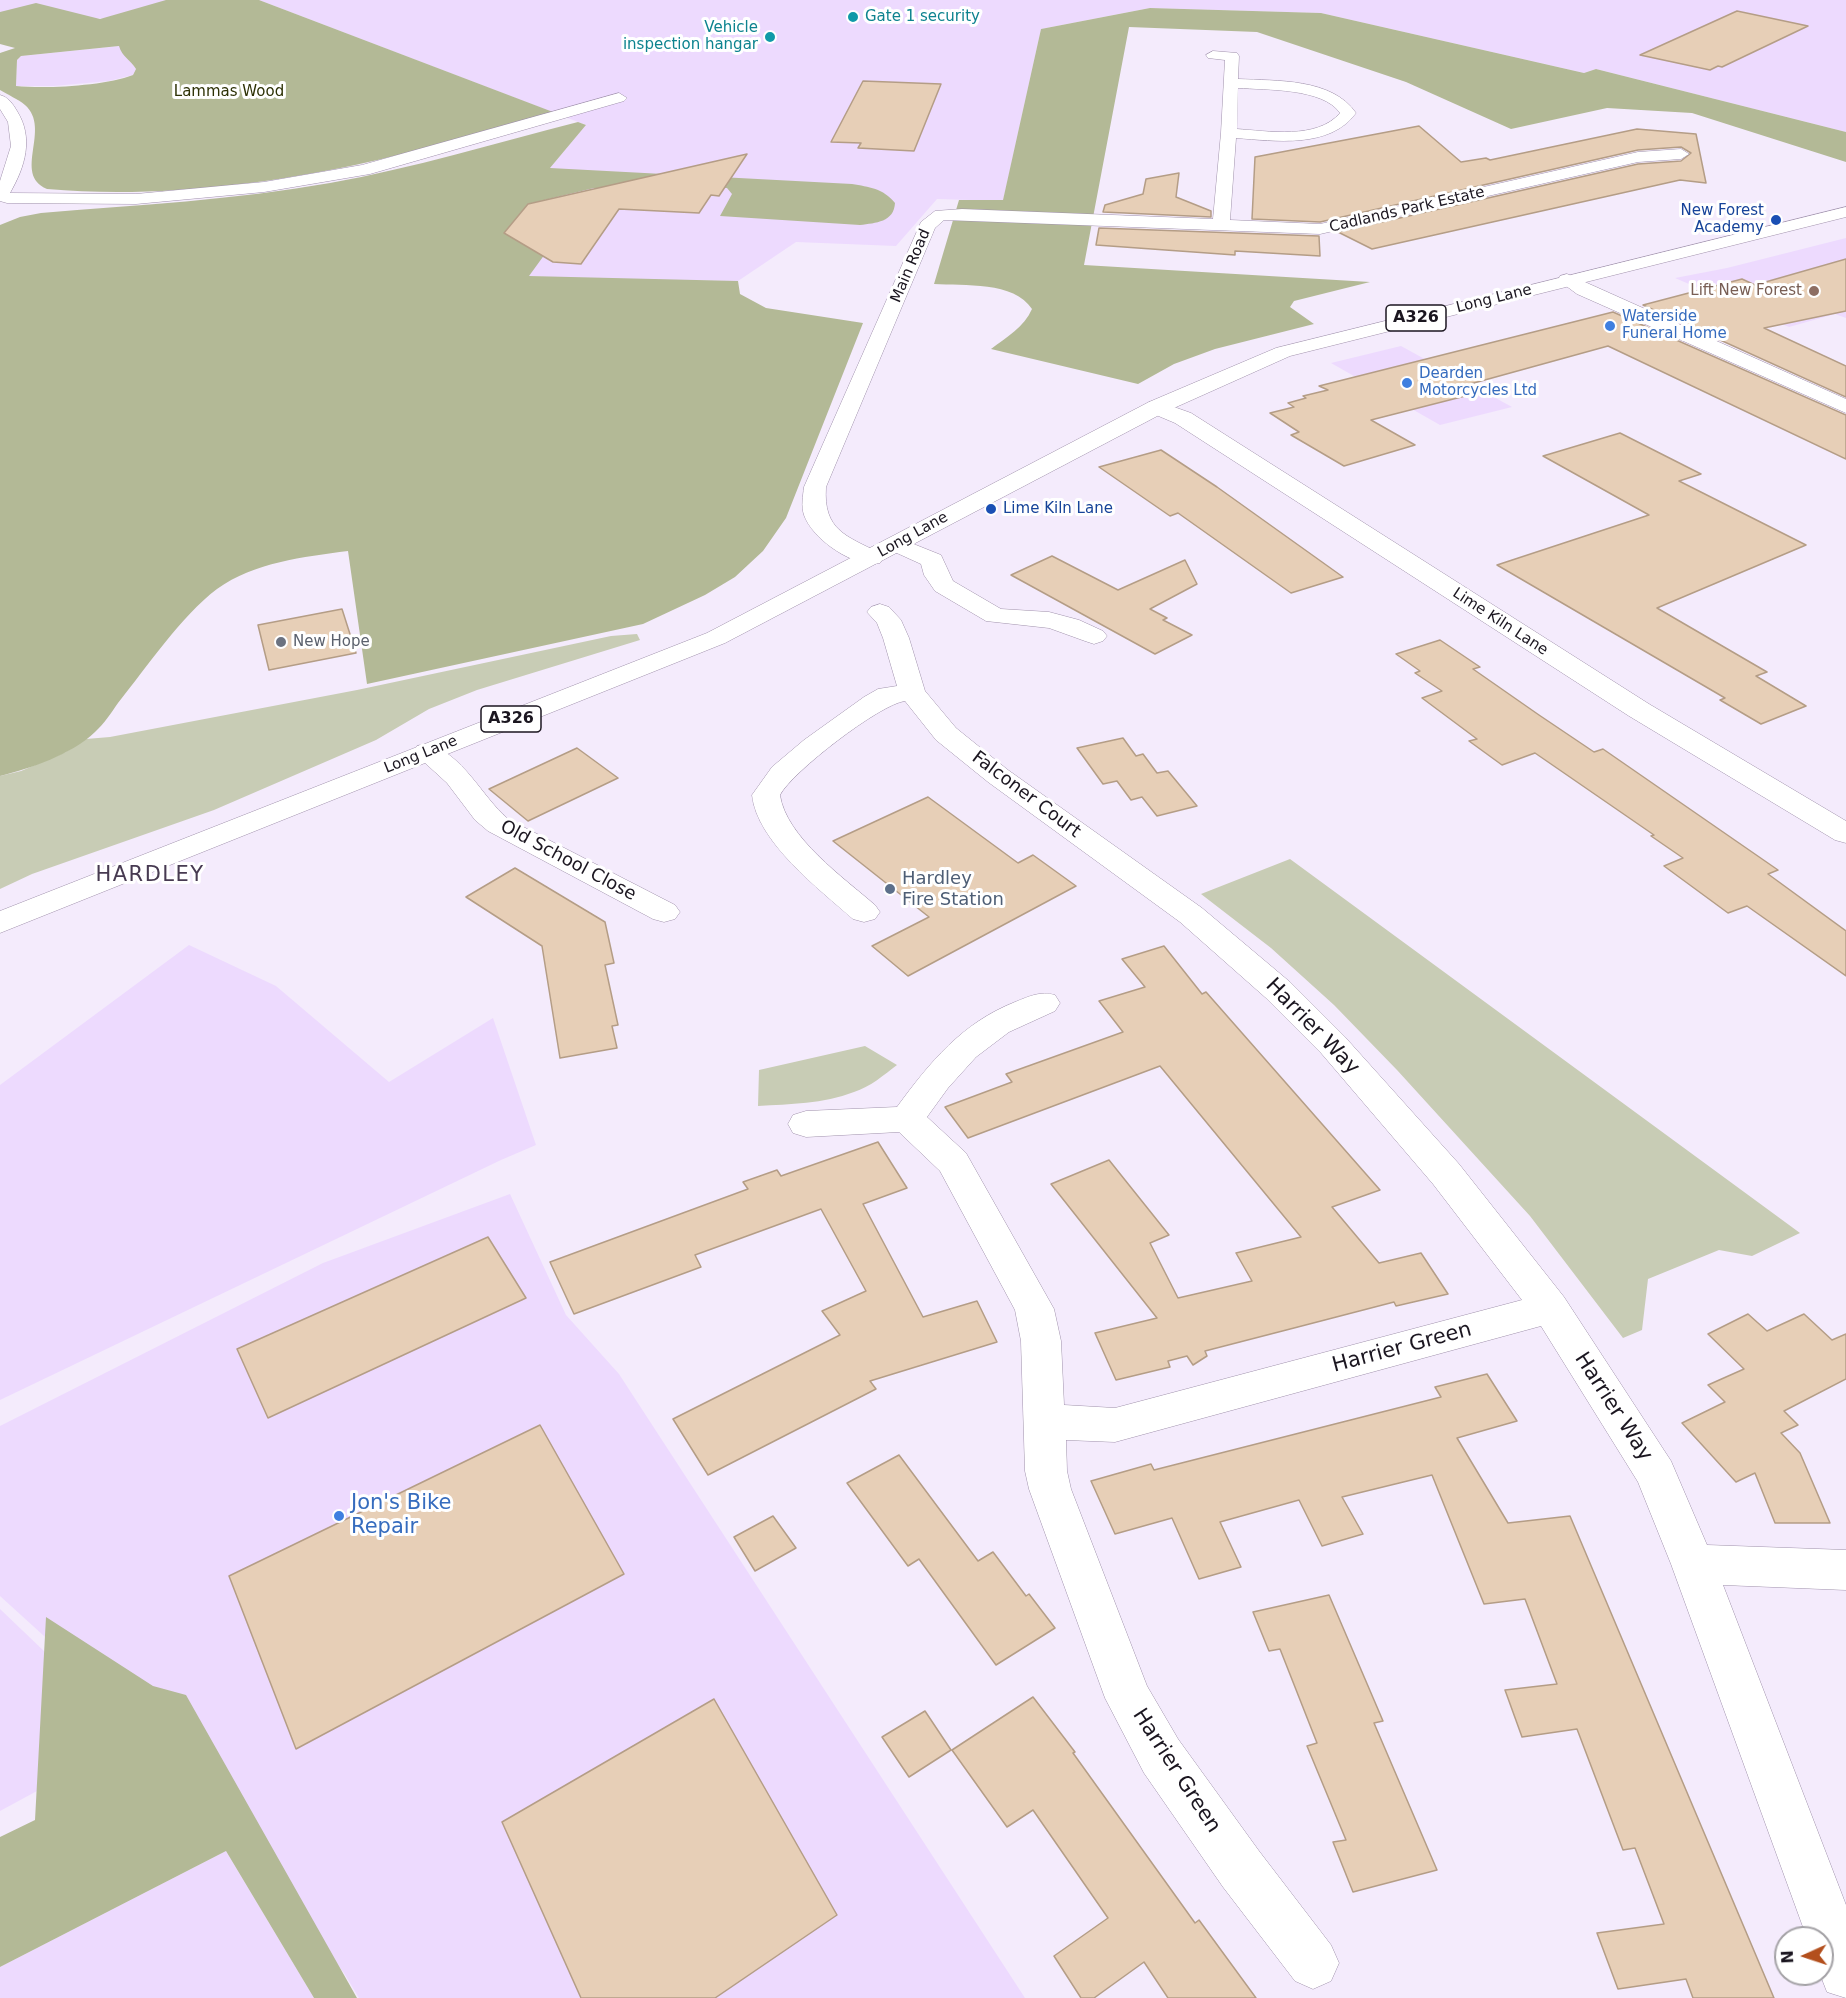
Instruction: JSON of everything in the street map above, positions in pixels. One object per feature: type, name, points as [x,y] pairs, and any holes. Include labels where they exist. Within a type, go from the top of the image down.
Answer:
[{"type":"street","points":[[1213,55],[1250,56]]},
{"type":"street","points":[[1221,225],[1229,133],[1232,56]]},
{"type":"street","points":[[1229,133],[1276,136],[1315,132],[1337,126],[1344,121],[1347,114],[1342,105],[1317,93],[1280,86],[1231,83]]},
{"type":"street","points":[[0,100],[16,121],[21,148],[17,164],[1,194],[3,200],[136,199],[264,187],[364,170],[618,98]]},
{"type":"street","name":"Cadlands Park Estate","points":[[1221,225],[1294,229],[1329,228],[1638,157],[1681,154]]},
{"type":"street","name":"Long Lane","points":[[0,923],[716,638],[1157,407],[1283,352],[1846,212]]},
{"type":"street","name":"Main Road","points":[[871,558],[832,538],[822,528],[813,510],[813,500],[821,471],[930,222],[941,215],[962,214],[1221,225]]},
{"type":"street","points":[[1567,280],[1584,290],[1846,407]]},
{"type":"street","name":"Lime Kiln Lane","points":[[1157,407],[1183,418],[1639,710],[1846,834]]},
{"type":"street","points":[[896,544],[932,560],[936,575],[944,586],[995,616],[1044,619],[1070,625],[1094,636]]},
{"type":"street","name":"Falconer Court","points":[[880,612],[888,620],[896,638],[912,692],[946,734],[998,776],[1221,939]]},
{"type":"street","points":[[864,912],[783,834],[768,809],[766,795],[770,786],[785,771],[874,703],[888,695],[912,692]]},
{"type":"street","name":"Old School Close","points":[[427,752],[457,777],[485,814],[498,825],[664,912]]},
{"type":"street","name":"Harrier Way","points":[[1221,939],[1278,990],[1340,1053],[1446,1174],[1550,1308],[1656,1473],[1693,1564],[1846,1973]]},
{"type":"street","points":[[806,1124],[907,1119],[950,1060],[972,1039],[999,1021],[1043,1003]]},
{"type":"street","name":"Harrier Green","points":[[907,1119],[953,1162],[1034,1309],[1041,1341],[1046,1470],[1050,1489],[1128,1698],[1161,1756],[1241,1869],[1313,1963]]},
{"type":"street","name":"Harrier Green","points":[[1044,1420],[1115,1425],[1550,1308]]},
{"type":"street","points":[[1693,1564],[1846,1570]]},
{"type":"shaded area","points":[[0,0],[236,0],[110,18],[0,23]]},
{"type":"shaded area","points":[[259,0],[1846,0],[1846,132],[1596,69],[1584,73],[1321,13],[1150,8],[1041,29],[1003,201],[937,199],[896,246],[796,242],[738,281],[590,279],[462,273],[586,125]]},
{"type":"shaded area","points":[[120,46],[136,69],[133,75],[109,81],[54,86],[16,86],[17,60],[21,56]]},
{"type":"shaded area","points":[[1846,238],[1846,318],[1835,314],[1789,327],[1675,278],[1727,268]]},
{"type":"shaded area","points":[[1401,346],[1512,407],[1440,425],[1331,363]]},
{"type":"shaded area","points":[[189,945],[276,986],[389,1082],[493,1018],[536,1145],[0,1400],[0,1085]]},
{"type":"shaded area","points":[[510,1194],[566,1315],[619,1374],[1025,1998],[359,1998],[344,1973],[214,1802],[143,1726],[0,1596],[0,1426],[323,1263]]},
{"type":"shaded area","points":[[0,1609],[135,1738],[0,1811]]},
{"type":"shaded area","points":[[226,1851],[314,1998],[0,1998],[0,1967]]},
{"type":"green space","name":"Lammas Wood","points":[[166,0],[259,0],[553,112],[380,159],[279,179],[162,191],[47,189],[37,182],[33,173],[35,126],[32,115],[25,105],[0,90],[0,53],[15,48],[0,44],[0,12],[36,3],[100,19]],"holes":[[[119,46],[136,69],[133,75],[107,82],[75,86],[16,86],[17,60],[21,56]]]},
{"type":"green space","points":[[1150,8],[1321,13],[1584,73],[1596,69],[1846,132],[1846,162],[1692,113],[1607,108],[1511,129],[1406,82],[1257,32],[1129,27],[1084,265],[1370,282],[1294,301],[1290,307],[1314,324],[1215,349],[1174,364],[1138,384],[991,349],[1020,326],[1032,309],[1024,300],[1001,289],[973,285],[934,284],[959,200],[1003,200],[1041,29]]},
{"type":"green space","points":[[578,122],[586,125],[550,168],[852,184],[881,191],[895,203],[888,218],[860,225],[720,216],[732,194],[727,188],[670,185],[665,191],[594,188],[528,204],[504,233],[545,254],[529,276],[738,281],[740,294],[766,308],[863,323],[786,518],[763,551],[735,577],[705,595],[643,624],[367,684],[348,551],[263,567],[217,589],[190,613],[101,726],[85,740],[50,760],[0,776],[0,225],[20,217],[41,213],[222,198],[330,183],[424,163]]},
{"type":"green space","points":[[637,634],[640,640],[477,690],[429,709],[376,740],[214,810],[32,874],[0,889],[0,776],[21,771],[66,752],[86,739],[110,737],[357,690],[611,636]]},
{"type":"green space","points":[[1290,859],[1800,1233],[1752,1256],[1719,1250],[1648,1279],[1642,1330],[1623,1338],[1530,1216],[1397,1070],[1334,1005],[1271,948],[1201,894]]},
{"type":"green space","points":[[865,1046],[897,1065],[866,1087],[842,1096],[806,1103],[758,1106],[759,1070]]},
{"type":"green space","points":[[46,1617],[153,1686],[186,1695],[357,1998],[314,1998],[226,1851],[0,1967],[0,1837],[35,1820]]},
{"type":"building","points":[[1737,11],[1808,26],[1722,67],[1718,66],[1710,70],[1640,55]]},
{"type":"building","points":[[863,81],[941,84],[914,151],[858,148],[861,143],[831,142]]},
{"type":"building","points":[[1419,126],[1461,162],[1486,158],[1490,160],[1637,129],[1696,134],[1706,183],[1680,180],[1372,249],[1338,232],[1638,164],[1681,161],[1691,153],[1681,147],[1638,150],[1320,222],[1252,219],[1255,157]]},
{"type":"building","points":[[747,154],[719,196],[711,195],[699,213],[619,209],[581,264],[553,262],[504,233],[528,204]]},
{"type":"building","points":[[1179,173],[1176,197],[1211,211],[1211,217],[1103,212],[1105,205],[1143,194],[1146,179]]},
{"type":"building","points":[[1099,228],[1319,236],[1320,256],[1235,251],[1235,255],[1096,245]]},
{"type":"building","points":[[1846,259],[1846,311],[1764,328],[1846,366],[1846,397],[1643,305],[1742,279],[1755,285]]},
{"type":"building","points":[[1613,312],[1846,415],[1846,459],[1608,346],[1463,386],[1477,393],[1371,420],[1415,445],[1344,466],[1291,435],[1299,432],[1270,413],[1294,407],[1288,403],[1306,398],[1303,396],[1328,390],[1319,386]]},
{"type":"building","points":[[1620,433],[1701,474],[1679,481],[1806,545],[1657,608],[1767,672],[1756,676],[1806,706],[1761,724],[1720,700],[1725,698],[1497,565],[1649,515],[1543,456]]},
{"type":"building","points":[[1161,450],[1343,577],[1291,593],[1178,513],[1170,516],[1099,467]]},
{"type":"building","points":[[1052,556],[1118,590],[1185,560],[1197,584],[1150,609],[1167,618],[1163,620],[1192,635],[1155,654],[1011,575]]},
{"type":"building","name":"New Hope","points":[[342,609],[356,653],[269,670],[258,625]]},
{"type":"building","points":[[1440,640],[1480,667],[1473,669],[1539,715],[1594,752],[1603,749],[1778,870],[1768,874],[1846,931],[1846,976],[1747,906],[1728,913],[1664,866],[1683,858],[1651,836],[1654,835],[1535,753],[1502,765],[1469,741],[1477,739],[1422,698],[1442,691],[1415,673],[1420,671],[1396,654]]},
{"type":"building","points":[[1123,738],[1136,756],[1143,754],[1157,773],[1168,771],[1197,806],[1157,816],[1142,797],[1131,800],[1117,781],[1103,784],[1077,748]]},
{"type":"building","points":[[577,748],[618,778],[528,821],[489,789]]},
{"type":"building","points":[[928,797],[1018,863],[1033,855],[1076,886],[908,976],[872,946],[929,917],[833,841]]},
{"type":"building","points":[[515,868],[605,922],[614,963],[605,965],[618,1025],[612,1026],[617,1048],[560,1058],[542,946],[466,897]]},
{"type":"building","points":[[1164,946],[1202,994],[1206,992],[1380,1190],[1332,1207],[1379,1263],[1421,1253],[1448,1294],[1396,1306],[1394,1302],[1205,1351],[1207,1356],[1193,1365],[1187,1356],[1168,1361],[1170,1367],[1116,1380],[1095,1333],[1157,1318],[1051,1184],[1109,1160],[1169,1235],[1150,1243],[1178,1298],[1252,1281],[1236,1253],[1301,1237],[1160,1066],[968,1138],[945,1107],[1012,1082],[1006,1074],[1123,1032],[1099,1001],[1145,987],[1122,959]]},
{"type":"building","points":[[878,1142],[907,1188],[863,1204],[923,1317],[977,1301],[997,1342],[870,1381],[876,1389],[708,1475],[673,1419],[840,1335],[822,1311],[866,1291],[821,1209],[695,1255],[701,1267],[574,1314],[550,1262],[748,1189],[743,1182],[777,1170],[781,1176]]},
{"type":"building","points":[[488,1237],[526,1298],[268,1418],[237,1349]]},
{"type":"building","points":[[1748,1314],[1767,1331],[1804,1314],[1832,1340],[1846,1334],[1846,1379],[1784,1411],[1798,1425],[1781,1433],[1800,1453],[1830,1523],[1775,1523],[1755,1473],[1736,1482],[1682,1423],[1725,1402],[1708,1385],[1744,1369],[1708,1334]]},
{"type":"building","points":[[1487,1374],[1517,1421],[1457,1438],[1508,1523],[1570,1516],[1774,1998],[1693,1998],[1686,1979],[1618,1989],[1597,1933],[1664,1924],[1635,1848],[1623,1850],[1577,1729],[1522,1737],[1505,1690],[1557,1684],[1525,1599],[1484,1604],[1432,1475],[1342,1497],[1363,1534],[1322,1546],[1299,1500],[1220,1522],[1241,1567],[1199,1579],[1172,1518],[1115,1534],[1091,1481],[1151,1464],[1154,1470],[1441,1397],[1435,1387]]},
{"type":"building","points":[[540,1425],[624,1574],[296,1749],[229,1576]]},
{"type":"building","points":[[899,1455],[978,1561],[993,1552],[1026,1596],[1029,1594],[1055,1628],[996,1665],[919,1559],[908,1566],[847,1483]]},
{"type":"building","points":[[773,1516],[796,1548],[755,1571],[734,1537]]},
{"type":"building","points":[[1329,1595],[1383,1721],[1374,1723],[1437,1870],[1353,1892],[1333,1842],[1346,1840],[1307,1746],[1317,1743],[1280,1649],[1269,1651],[1253,1612]]},
{"type":"building","points":[[1033,1697],[1075,1752],[1073,1753],[1195,1923],[1199,1920],[1256,1998],[1168,1998],[1144,1962],[1094,1998],[1081,1998],[1054,1956],[1108,1918],[1033,1810],[1007,1827],[952,1750]]},
{"type":"building","points":[[714,1699],[837,1915],[715,1998],[581,1998],[502,1822]]},
{"type":"building","points":[[925,1711],[951,1750],[909,1777],[882,1737]]},
{"type":"place","name":"Gate 1 security","points":[[853,17]]},
{"type":"place","name":"Vehicle inspection hangar","points":[[770,37]]},
{"type":"place","name":"New Forest Academy","points":[[1776,220]]},
{"type":"place","name":"Lift New Forest","points":[[1814,291]]},
{"type":"place","name":"Waterside Funeral Home","points":[[1610,326]]},
{"type":"place","name":"Dearden Motorcycles Ltd","points":[[1407,383]]},
{"type":"place","name":"Lime Kiln Lane","points":[[991,509]]},
{"type":"place","name":"New Hope","points":[[281,642]]},
{"type":"place","name":"Hardley Fire Station","points":[[890,889]]},
{"type":"place","name":"Jon's Bike Repair","points":[[339,1516]]},
{"type":"district","name":"HARDLEY","points":[[150,876]]}]
